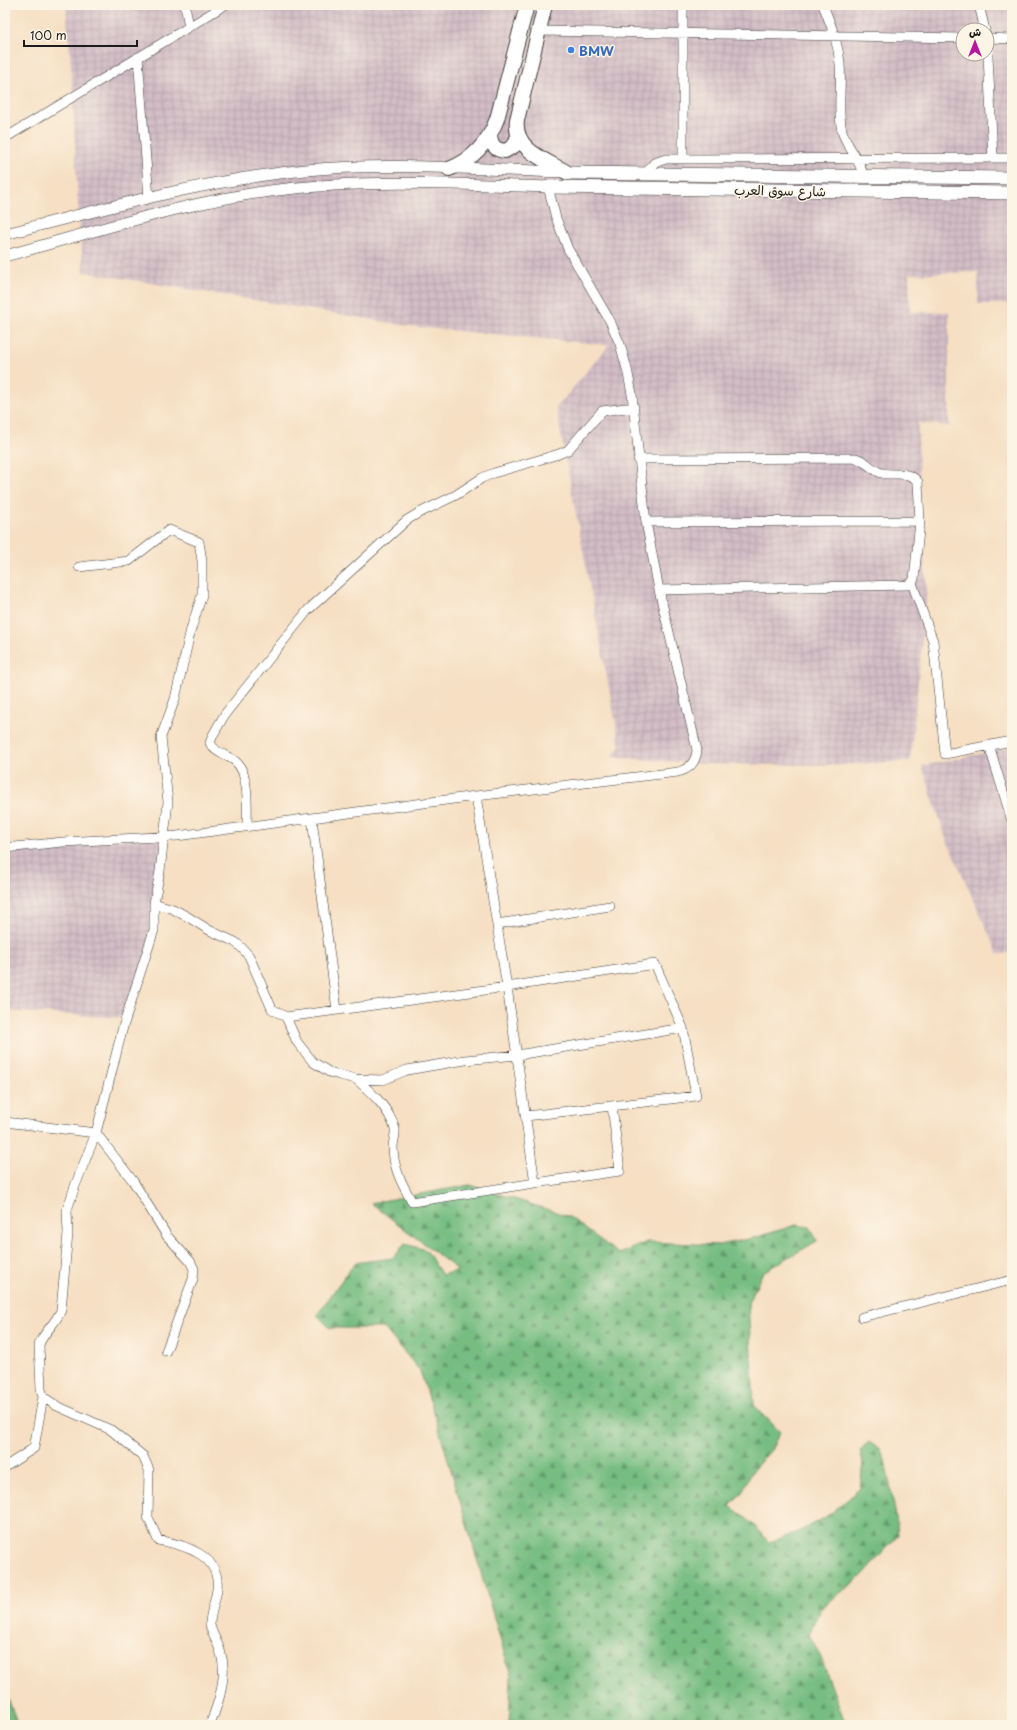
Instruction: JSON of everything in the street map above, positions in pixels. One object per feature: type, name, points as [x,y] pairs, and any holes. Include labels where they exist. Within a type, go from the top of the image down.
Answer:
[{"type":"main road","points":[[449,169],[465,162],[473,156],[490,135],[497,119],[527,5]]},
{"type":"main road","points":[[545,5],[516,120],[518,136],[528,150],[568,172],[1012,178]]},
{"type":"main road","points":[[490,135],[491,142],[495,148],[505,151],[514,146],[518,136]]},
{"type":"main road","name":"شارع سوق العرب","points":[[548,187],[1012,193]]},
{"type":"street","points":[[185,5],[189,27]]},
{"type":"street","points":[[5,138],[225,5]]},
{"type":"street","points":[[683,5],[683,159]]},
{"type":"street","points":[[822,5],[836,36],[840,64],[841,123],[847,145],[862,168],[863,176]]},
{"type":"street","points":[[979,5],[983,22]]},
{"type":"street","points":[[539,31],[955,38]]},
{"type":"street","points":[[995,37],[1012,39]]},
{"type":"street","points":[[138,57],[149,198]]},
{"type":"street","points":[[988,62],[993,158]]},
{"type":"street","points":[[646,173],[651,166],[658,161],[683,159],[1012,158]]},
{"type":"street","points":[[5,234],[149,198],[236,179],[307,170],[378,166],[568,172]]},
{"type":"street","points":[[5,256],[205,202],[278,190],[351,183],[388,182],[548,187],[556,218],[568,249],[604,310],[620,344],[628,369],[634,407],[638,459],[646,522],[659,590],[696,745],[696,756],[692,765],[678,772],[476,796],[163,837],[63,842],[5,848]]},
{"type":"street","points":[[247,826],[246,782],[243,774],[235,761],[214,750],[210,743],[225,714],[308,610],[407,520],[456,495],[494,472],[559,454],[568,450],[602,411],[634,407]]},
{"type":"street","points":[[638,459],[860,458],[882,473],[906,475],[915,478],[918,482],[920,521],[914,579],[912,583],[933,641],[946,754],[1012,741]]},
{"type":"street","points":[[646,522],[920,521]]},
{"type":"street","points":[[5,1467],[34,1448],[43,1397],[41,1389],[39,1345],[41,1339],[57,1319],[61,1310],[68,1233],[67,1210],[96,1133],[123,1027],[154,930],[154,903],[160,871],[168,802],[161,737],[175,699],[191,628],[202,595],[202,561],[199,542],[169,530],[129,561],[79,567]]},
{"type":"street","points":[[659,590],[903,585],[912,583]]},
{"type":"street","points":[[989,745],[1012,822]]},
{"type":"street","points":[[476,796],[498,924],[535,1183]]},
{"type":"street","points":[[312,818],[337,1010]]},
{"type":"street","points":[[154,903],[178,912],[209,930],[234,942],[242,948],[249,956],[272,1009],[286,1017],[297,1042],[313,1062],[329,1072],[356,1079],[383,1080],[407,1070],[465,1060],[517,1055],[683,1028]]},
{"type":"street","points":[[498,924],[610,906]]},
{"type":"street","points":[[286,1017],[507,988],[655,964],[683,1028],[696,1096],[526,1116]]},
{"type":"street","points":[[356,1079],[376,1096],[391,1118],[395,1131],[393,1146],[394,1165],[400,1181],[412,1202],[620,1171],[612,1106]]},
{"type":"street","points":[[5,1122],[96,1133],[133,1181],[167,1236],[194,1266],[194,1279],[166,1352]]},
{"type":"street","points":[[862,1317],[1012,1280]]},
{"type":"street","points":[[43,1397],[57,1406],[111,1430],[143,1456],[149,1470],[148,1517],[158,1540],[196,1550],[211,1565],[216,1574],[217,1589],[210,1626],[222,1655],[223,1666],[222,1684],[217,1706],[210,1725]]},
{"type":"shaded area","points":[[66,5],[1012,5],[1012,304],[978,304],[978,272],[909,274],[910,312],[949,312],[949,426],[918,423],[920,521],[927,591],[910,761],[831,765],[702,764],[612,757],[620,746],[556,408],[609,345],[416,327],[84,272],[79,223],[71,63]]},
{"type":"shaded area","points":[[1012,747],[1012,953],[998,954],[945,836],[922,766]]},
{"type":"shaded area","points":[[163,837],[154,930],[126,1018],[5,1011],[5,848]]},
{"type":"green space","points":[[470,1185],[568,1216],[619,1254],[647,1242],[720,1245],[757,1237],[796,1225],[810,1227],[817,1241],[763,1272],[748,1303],[754,1405],[780,1432],[771,1450],[753,1470],[741,1494],[730,1506],[751,1522],[769,1542],[796,1533],[829,1515],[860,1488],[863,1463],[860,1450],[869,1442],[880,1449],[884,1456],[896,1516],[898,1535],[863,1575],[820,1609],[809,1634],[821,1658],[846,1725],[509,1725],[511,1676],[437,1422],[420,1371],[384,1328],[330,1328],[317,1315],[354,1263],[393,1258],[405,1244],[426,1250],[442,1275],[458,1270],[371,1203]]},
{"type":"green space","points":[[5,1690],[18,1725],[5,1725]]},
{"type":"place","name":"BMW","points":[[571,50]]}]
